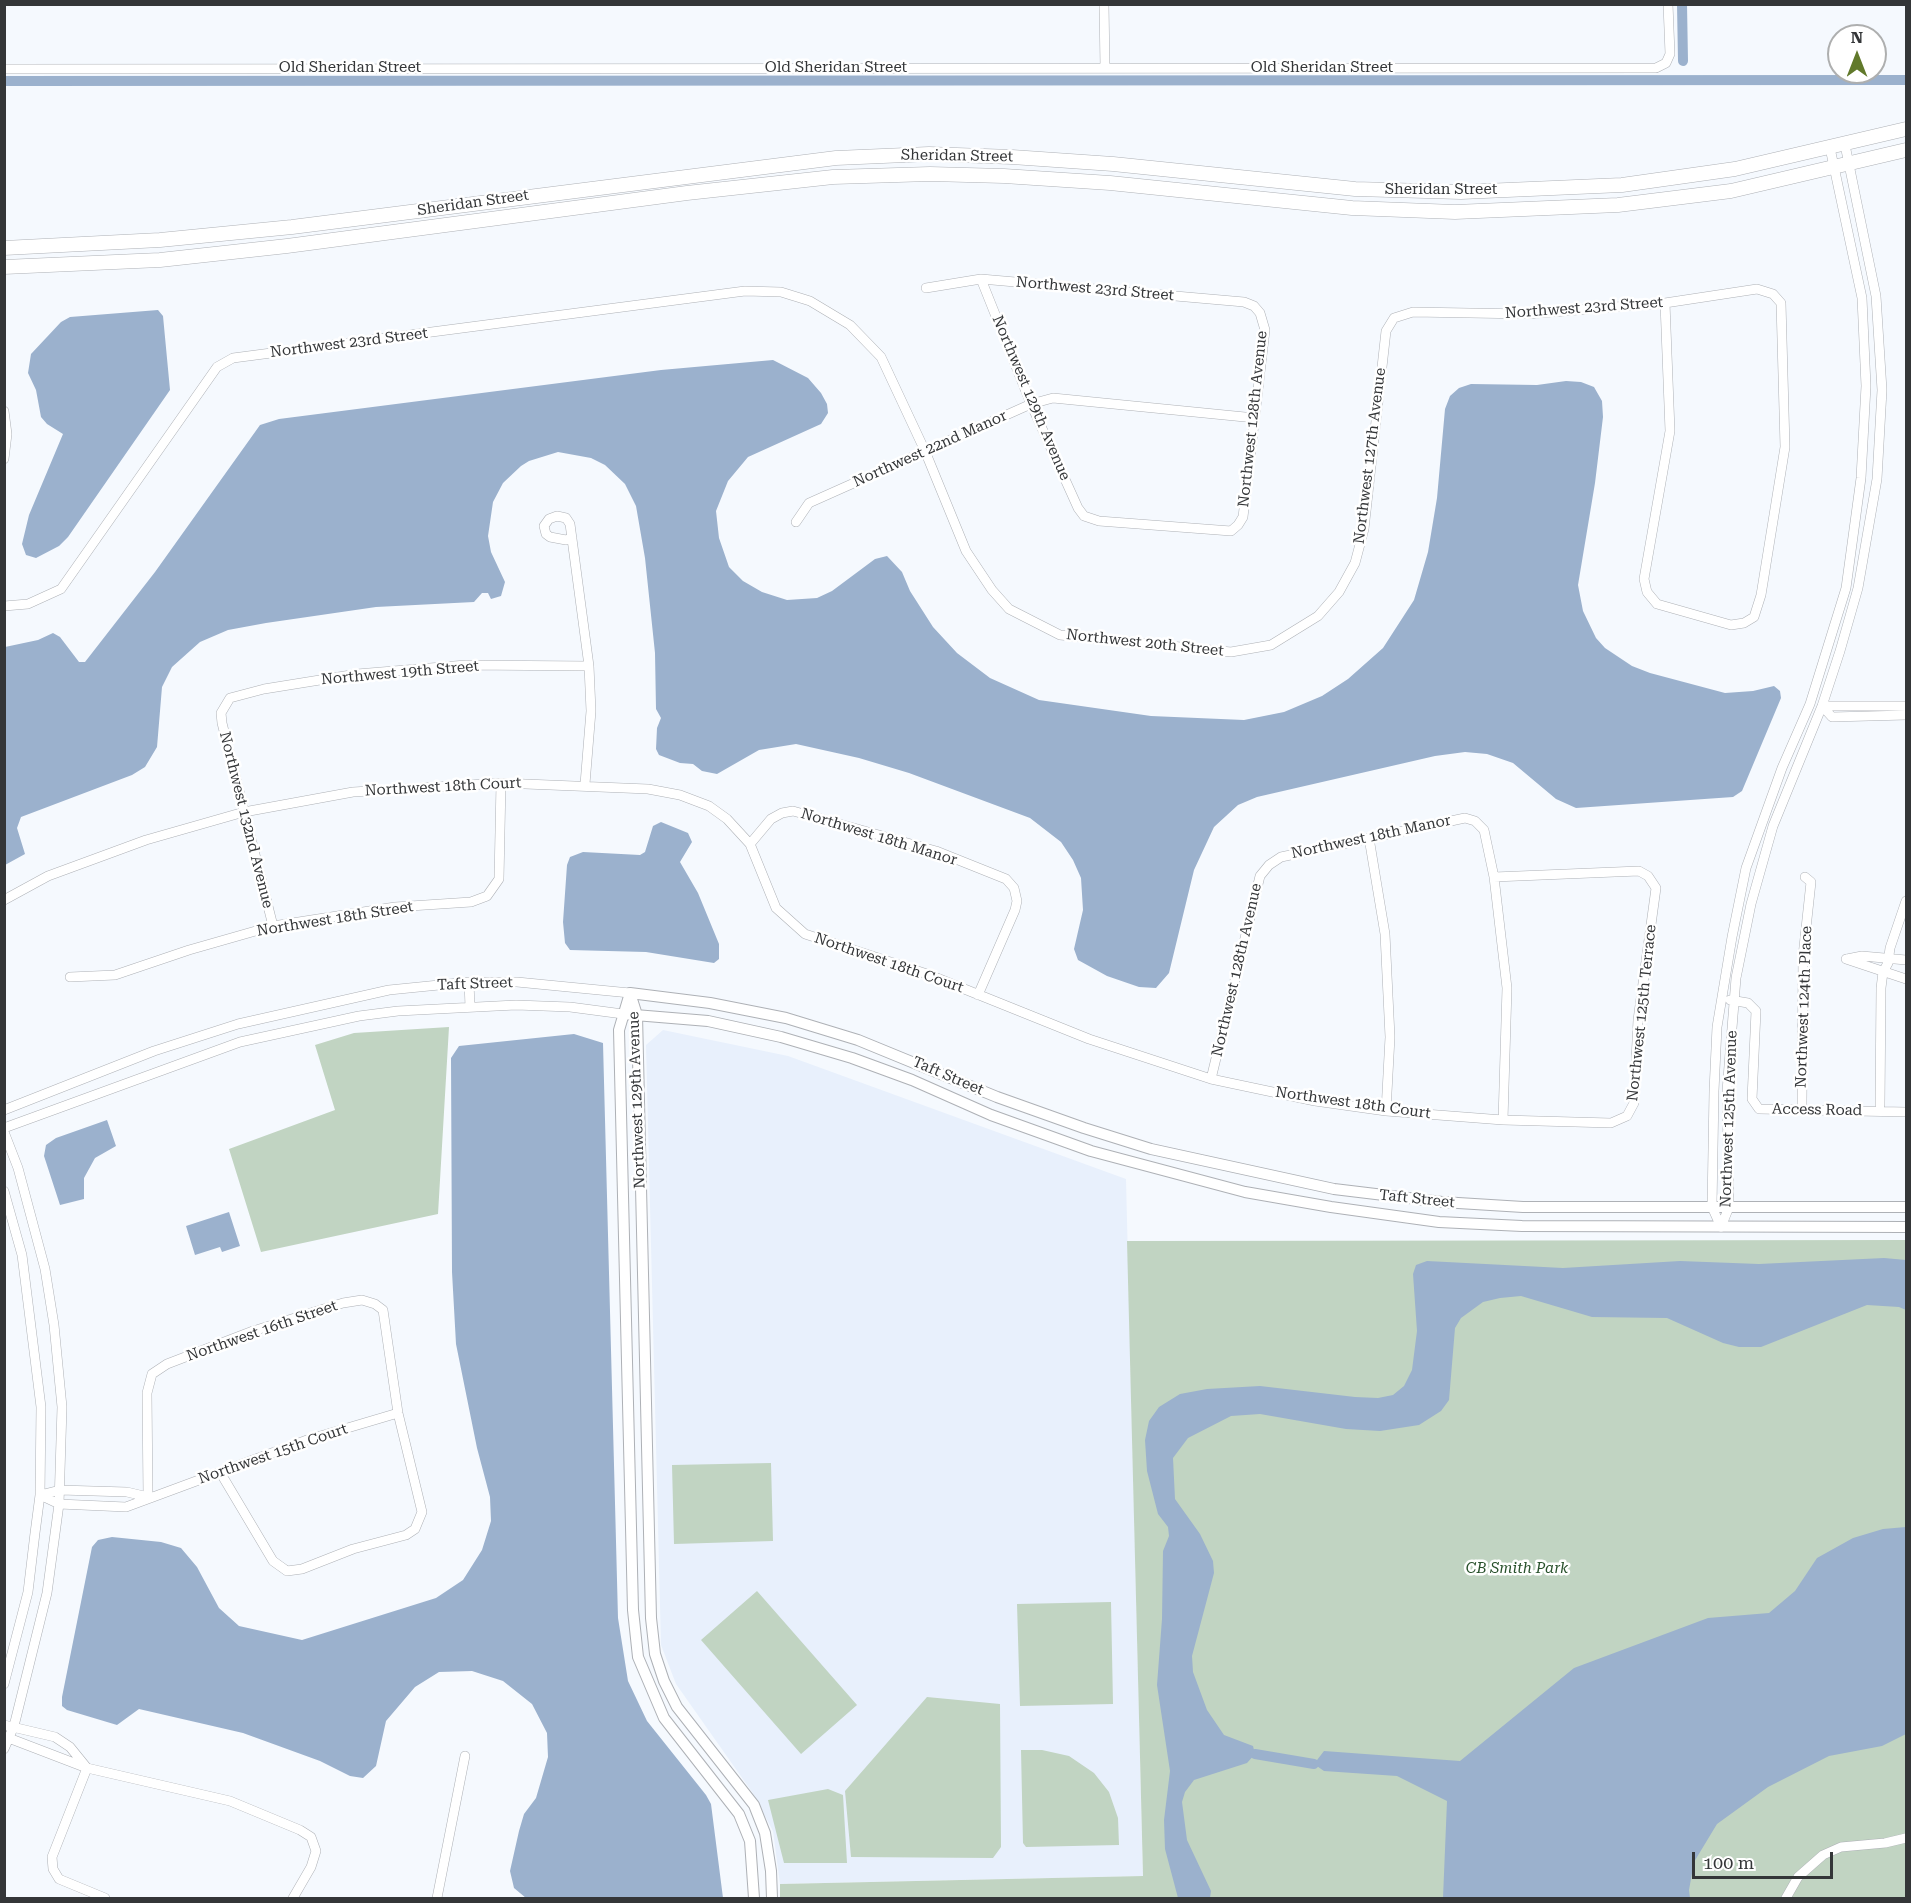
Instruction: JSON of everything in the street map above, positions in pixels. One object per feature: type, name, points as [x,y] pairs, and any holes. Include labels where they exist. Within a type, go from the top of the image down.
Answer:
[{"type":"main road","name":"Sheridan Street","points":[[4,248],[160,240],[292,227],[836,158],[929,154],[1113,164],[1355,189],[1461,192],[1622,185],[1735,169],[1906,129]]},
{"type":"main road","name":"Sheridan Street","points":[[4,267],[160,260],[287,246],[687,193],[833,177],[930,174],[1004,176],[1110,183],[1352,208],[1455,212],[1618,205],[1731,191],[1906,150]]},
{"type":"street","points":[[1104,4],[1106,68]]},
{"type":"street","name":"Old Sheridan Street","points":[[4,69],[1656,68],[1666,63],[1670,54],[1668,4]]},
{"type":"street","name":"Northwest 125th Avenue","points":[[1721,1227],[1729,1207],[1727,1091],[1734,1001],[1743,939],[1762,863],[1793,774],[1822,706],[1849,622],[1866,544],[1876,479],[1882,390],[1876,296],[1845,145]]},
{"type":"street","name":"Northwest 125th Avenue","points":[[1721,1227],[1712,1207],[1714,1091],[1721,1000],[1746,867],[1778,778],[1810,704],[1846,588],[1861,478],[1866,398],[1865,331],[1855,260],[1830,148]]},
{"type":"street","name":"Northwest 23rd Street","points":[[926,288],[981,279],[1244,302],[1260,313]]},
{"type":"street","name":"Northwest 129th Avenue","points":[[981,279],[1031,404],[1078,508],[1084,516],[1099,522],[1232,531],[1238,525]]},
{"type":"street","name":"Northwest 23rd Street","points":[[1394,318],[1413,312],[1527,314],[1665,303],[1757,289],[1773,294],[1780,303],[1784,333],[1785,447],[1771,548],[1761,595],[1754,617],[1744,623],[1731,625],[1657,604],[1647,592],[1644,579],[1671,431],[1665,303]]},
{"type":"street","name":"Northwest 23rd Street","points":[[4,606],[28,604],[61,589],[217,367],[233,358],[745,291],[781,292],[810,301],[850,325],[881,357],[925,451],[966,551],[992,590],[1010,609]]},
{"type":"street","name":"Northwest 128th Avenue","points":[[1238,525],[1243,517],[1265,330],[1260,313]]},
{"type":"street","name":"Northwest 127th Avenue","points":[[1339,592],[1355,563],[1364,529],[1386,331],[1394,318]]},
{"type":"street","name":"Northwest 22nd Manor","points":[[795,522],[809,503],[1031,404],[1053,398],[1255,418]]},
{"type":"street","points":[[4,411],[7,434],[4,459]]},
{"type":"street","points":[[572,538],[589,666],[591,711],[585,784]]},
{"type":"street","name":"Northwest 20th Street","points":[[1010,609],[1060,635],[1231,652],[1271,645],[1318,616],[1339,592]]},
{"type":"street","name":"Northwest 19th Street","points":[[221,713],[230,698],[264,689],[357,674],[466,665],[589,666]]},
{"type":"street","points":[[1822,706],[1906,706]]},
{"type":"street","points":[[1822,706],[1832,717],[1906,715]]},
{"type":"street","name":"Northwest 132nd Avenue","points":[[221,713],[273,926]]},
{"type":"street","name":"Northwest 18th Court","points":[[4,900],[48,876],[146,840],[244,812],[353,792],[501,783],[585,784],[680,795],[708,806],[727,819],[750,844],[776,908],[805,934],[927,974],[1089,1039],[1211,1079],[1316,1101],[1386,1111],[1503,1120],[1611,1123],[1627,1116]]},
{"type":"street","name":"Northwest 18th Street","points":[[70,977],[115,975],[189,950],[273,926],[395,907],[471,902],[487,896],[499,879],[501,783]]},
{"type":"street","name":"Northwest 18th Manor","points":[[750,844],[771,819],[782,813],[793,811],[936,851],[1005,879],[1014,888],[1017,901],[1015,910],[978,995]]},
{"type":"street","name":"Northwest 18th Manor","points":[[1269,865],[1281,857],[1451,819],[1465,818],[1475,821],[1484,830],[1494,877]]},
{"type":"street","points":[[1369,838],[1385,934],[1390,1037],[1386,1111]]},
{"type":"street","name":"Northwest 128th Avenue","points":[[1211,1079],[1260,876],[1269,865]]},
{"type":"street","name":"Northwest 125th Terrace","points":[[1494,877],[1639,871],[1648,876],[1656,888],[1638,1020],[1634,1103],[1627,1116]]},
{"type":"street","points":[[1494,877],[1507,988],[1503,1120]]},
{"type":"street","name":"Northwest 124th Place","points":[[1802,1104],[1803,956],[1811,882],[1805,877]]},
{"type":"street","points":[[1881,1105],[1883,972],[1890,957],[1890,948],[1906,901]]},
{"type":"street","points":[[1906,960],[1862,956],[1846,959],[1906,979]]},
{"type":"street","points":[[469,982],[470,1007]]},
{"type":"street","name":"Taft Street","points":[[4,1110],[154,1051],[238,1024],[290,1011],[389,990],[469,982],[517,982],[710,1003],[786,1018],[858,1040],[920,1063],[1029,1109],[1151,1149],[1334,1189],[1442,1202],[1523,1207],[1906,1207]]},
{"type":"street","name":"Northwest 129th Avenue","points":[[630,993],[619,1030],[633,1610],[638,1657],[664,1718],[739,1814],[750,1841],[754,1899]]},
{"type":"street","name":"Northwest 129th Avenue","points":[[630,993],[637,1015],[651,1618],[655,1654],[664,1681],[677,1707],[754,1805],[765,1833],[771,1871],[772,1899]]},
{"type":"street","name":"Access Road","points":[[1721,1000],[1748,1003],[1756,1011],[1752,1099],[1760,1109],[1906,1112]]},
{"type":"street","name":"Taft Street","points":[[4,1130],[160,1069],[240,1042],[294,1029],[398,1011],[470,1007],[570,1007],[708,1021],[781,1038],[852,1058],[912,1080],[991,1115],[1060,1141],[1146,1167],[1245,1192],[1330,1207],[1439,1222],[1522,1226],[1906,1227]]},
{"type":"street","points":[[290,1011],[294,1029]]},
{"type":"street","points":[[154,1051],[160,1069]]},
{"type":"street","points":[[912,1080],[920,1063]]},
{"type":"street","points":[[4,1130],[41,1249],[54,1325],[62,1407],[59,1504],[47,1593],[4,1749]]},
{"type":"street","points":[[4,1191],[22,1255],[33,1327],[41,1407],[40,1495],[27,1592],[4,1684]]},
{"type":"street","name":"Northwest 16th Street","points":[[148,1497],[147,1393],[152,1374],[167,1365],[254,1331],[343,1303],[362,1300],[375,1304],[383,1310],[386,1321],[398,1413]]},
{"type":"street","points":[[220,1472],[273,1561],[287,1571],[302,1569],[353,1549],[406,1535],[420,1522],[422,1512],[398,1413]]},
{"type":"street","name":"Northwest 15th Court","points":[[40,1495],[59,1504],[126,1507],[307,1440],[398,1413]]},
{"type":"street","points":[[631,1456],[648,1444]]},
{"type":"street","name":"Northwest 15th Court","points":[[40,1495],[60,1490],[127,1492],[148,1497]]},
{"type":"street","points":[[9,1726],[47,1734],[63,1742],[77,1753],[87,1768]]},
{"type":"street","points":[[7,1737],[87,1768],[230,1801],[300,1830],[314,1843],[315,1859],[293,1899]]},
{"type":"street","points":[[437,1899],[465,1756]]},
{"type":"street","points":[[87,1768],[52,1857],[52,1869],[59,1879],[105,1899]]},
{"type":"street","points":[[1786,1899],[1798,1877],[1823,1855],[1841,1847],[1885,1843],[1906,1838]]},
{"type":"shaded area","points":[[663,1030],[788,1056],[1126,1179],[1143,1876],[780,1884],[773,1831],[752,1792],[676,1684],[661,1645],[646,1045]]},
{"type":"green space","points":[[449,1027],[438,1214],[261,1252],[229,1149],[335,1110],[315,1045],[354,1033]]},
{"type":"green space","name":"CB Smith Park","points":[[1906,1240],[1906,1898],[780,1898],[780,1884],[1143,1876],[1127,1241]]},
{"type":"green space","points":[[771,1463],[773,1541],[674,1544],[672,1465]]},
{"type":"green space","points":[[757,1591],[857,1705],[801,1754],[701,1640]]},
{"type":"green space","points":[[1111,1602],[1113,1704],[1020,1706],[1017,1604]]},
{"type":"green space","points":[[927,1697],[1000,1704],[1001,1847],[993,1858],[851,1857],[845,1791]]},
{"type":"green space","points":[[1021,1750],[1042,1750],[1069,1756],[1094,1773],[1109,1792],[1118,1818],[1119,1845],[1026,1847],[1023,1843]]},
{"type":"green space","points":[[828,1789],[843,1795],[847,1863],[784,1863],[768,1800]]},
{"type":"water","points":[[158,310],[163,316],[170,390],[68,537],[59,546],[36,558],[26,555],[22,544],[29,515],[63,434],[47,424],[41,417],[36,390],[28,373],[31,354],[61,322],[70,317]]},
{"type":"water","points":[[773,360],[808,378],[821,393],[827,404],[828,413],[821,424],[748,457],[728,481],[716,511],[719,538],[729,567],[743,581],[762,592],[787,600],[817,598],[832,591],[875,559],[887,556],[902,572],[910,591],[933,627],[957,653],[990,678],[1039,700],[1151,716],[1244,720],[1284,712],[1322,696],[1348,679],[1383,648],[1414,600],[1428,552],[1437,498],[1445,409],[1450,396],[1459,388],[1471,384],[1537,385],[1566,381],[1581,382],[1594,387],[1602,401],[1603,417],[1595,483],[1578,585],[1583,611],[1596,638],[1605,648],[1632,666],[1650,673],[1725,693],[1753,691],[1774,686],[1780,691],[1781,698],[1742,791],[1733,797],[1576,808],[1556,799],[1513,763],[1487,754],[1465,752],[1435,756],[1257,797],[1238,805],[1214,827],[1194,870],[1169,973],[1156,988],[1139,987],[1107,976],[1078,960],[1074,949],[1083,910],[1081,878],[1061,842],[1030,818],[909,773],[859,758],[796,744],[759,750],[717,774],[702,771],[693,764],[680,763],[659,755],[656,749],[657,728],[661,718],[656,709],[655,653],[645,558],[636,506],[625,484],[605,465],[591,458],[558,452],[529,461],[521,466],[503,483],[493,502],[488,536],[491,552],[505,582],[501,596],[491,599],[488,593],[482,593],[474,602],[376,607],[266,623],[228,630],[200,642],[172,667],[162,687],[157,747],[145,767],[132,775],[21,817],[17,828],[25,854],[5,865],[5,647],[38,640],[53,633],[60,637],[79,662],[85,662],[155,572],[260,425],[279,419],[661,370]]},
{"type":"water","points":[[661,822],[688,833],[692,842],[680,862],[698,893],[719,944],[719,959],[714,963],[646,952],[570,950],[565,943],[563,922],[567,865],[570,857],[583,852],[640,855],[645,852],[653,826]]},
{"type":"water","points":[[574,1034],[603,1043],[618,1618],[628,1681],[647,1721],[711,1804],[723,1898],[526,1898],[514,1888],[510,1871],[524,1814],[536,1798],[548,1757],[547,1733],[532,1704],[503,1681],[472,1671],[439,1672],[415,1687],[386,1721],[376,1766],[363,1778],[350,1776],[320,1761],[243,1733],[139,1709],[117,1725],[67,1710],[62,1706],[92,1547],[98,1540],[112,1537],[161,1542],[181,1548],[197,1567],[219,1608],[239,1626],[302,1640],[436,1598],[463,1580],[482,1550],[491,1521],[490,1497],[477,1448],[456,1344],[452,1272],[451,1058],[459,1046]]},
{"type":"water","points":[[107,1120],[116,1146],[95,1158],[84,1178],[84,1199],[60,1205],[44,1156],[46,1145],[56,1138]]},
{"type":"water","points":[[229,1212],[240,1246],[222,1252],[220,1247],[195,1255],[186,1226]]},
{"type":"water","points":[[1884,1258],[1906,1260],[1906,1310],[1899,1307],[1867,1305],[1761,1347],[1739,1347],[1723,1343],[1667,1318],[1592,1317],[1521,1296],[1483,1302],[1461,1318],[1455,1328],[1449,1400],[1441,1411],[1419,1425],[1380,1431],[1346,1429],[1260,1414],[1231,1416],[1188,1438],[1173,1458],[1175,1499],[1200,1534],[1213,1561],[1214,1573],[1192,1656],[1193,1672],[1207,1710],[1224,1735],[1253,1746],[1255,1754],[1247,1763],[1194,1780],[1185,1792],[1182,1802],[1187,1840],[1211,1891],[1210,1898],[1178,1898],[1165,1849],[1164,1820],[1170,1771],[1157,1685],[1162,1619],[1163,1551],[1169,1536],[1168,1527],[1158,1514],[1147,1471],[1145,1440],[1149,1421],[1159,1407],[1180,1394],[1207,1389],[1260,1386],[1355,1397],[1378,1398],[1393,1395],[1404,1386],[1412,1370],[1417,1331],[1413,1274],[1416,1265],[1427,1261],[1563,1268],[1680,1261],[1759,1264]]},
{"type":"water","points":[[1906,1527],[1906,1734],[1882,1746],[1829,1756],[1768,1787],[1717,1824],[1694,1862],[1689,1890],[1690,1898],[1443,1898],[1447,1801],[1397,1776],[1324,1771],[1314,1764],[1324,1751],[1460,1761],[1574,1668],[1708,1618],[1769,1613],[1795,1591],[1817,1558],[1853,1538],[1883,1529]]},
{"type":"waterway","points":[[1682,4],[1683,61]]},
{"type":"waterway","points":[[4,81],[1906,80]]},
{"type":"waterway","points":[[1255,1754],[1314,1764]]}]
